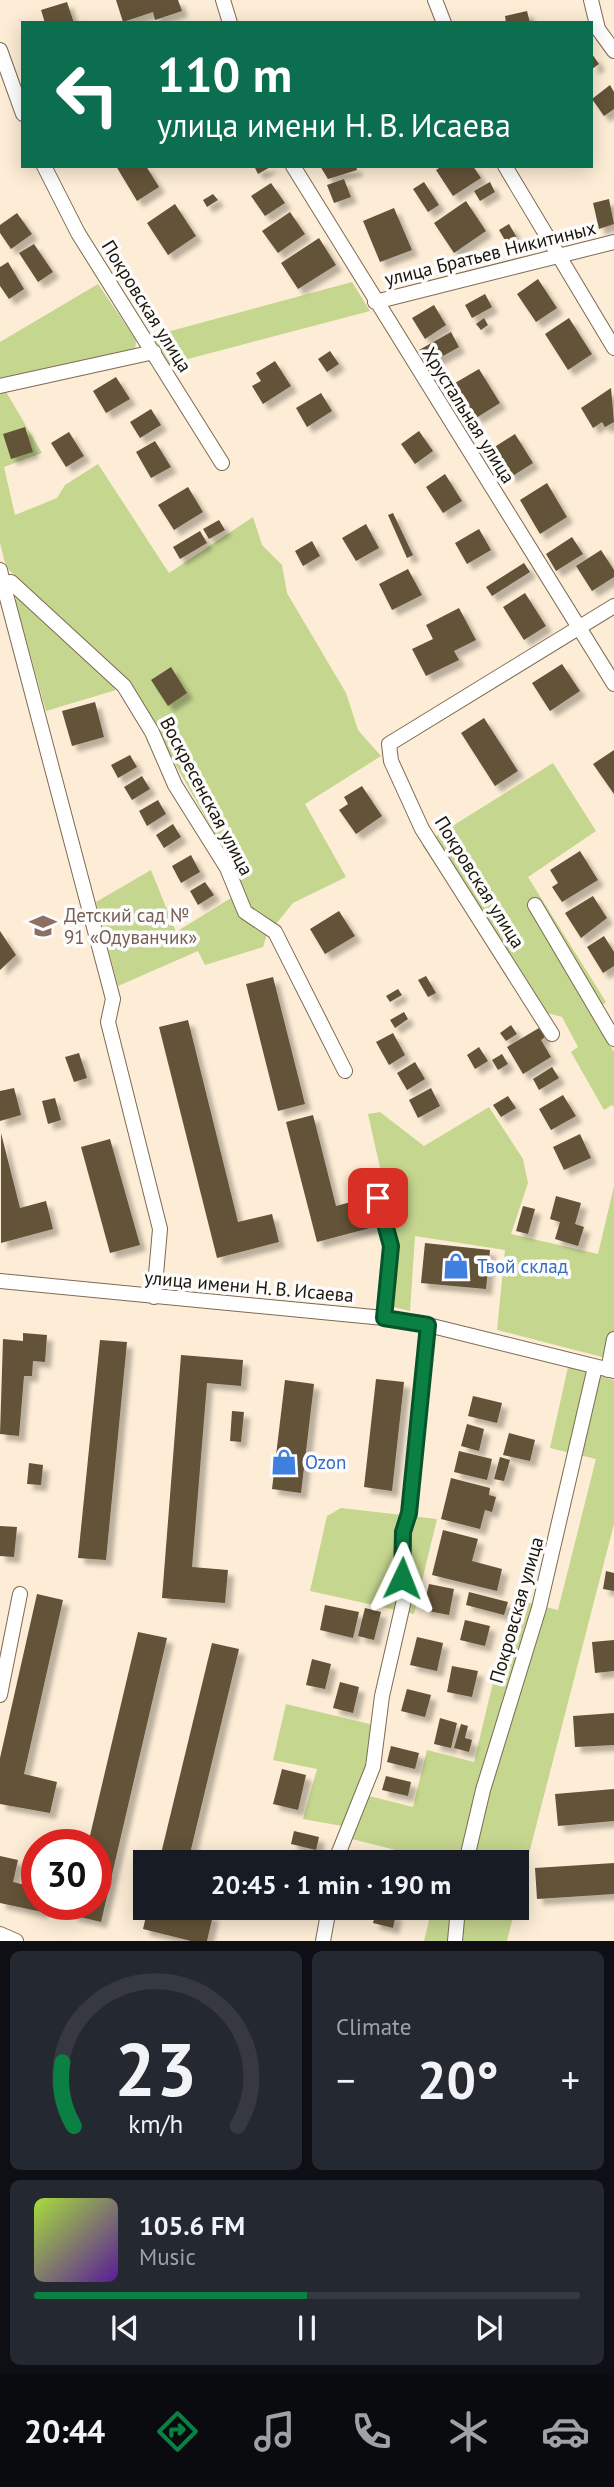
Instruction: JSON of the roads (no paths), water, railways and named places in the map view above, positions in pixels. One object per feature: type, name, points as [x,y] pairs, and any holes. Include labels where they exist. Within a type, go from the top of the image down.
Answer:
[{"type":"street","points":[[223,0],[229,21]]},
{"type":"street","points":[[435,0],[443,21]]},
{"type":"street","points":[[591,0],[598,29],[614,51]]},
{"type":"street","points":[[0,50],[21,108]]},
{"type":"street","name":"Покровская улица","points":[[45,168],[78,233],[222,463]]},
{"type":"street","name":"Хрустальная улица","points":[[294,168],[614,684]]},
{"type":"street","points":[[506,168],[614,348]]},
{"type":"street","name":"улица Братьев Никитиных","points":[[375,302],[557,254],[614,242]]},
{"type":"street","points":[[0,386],[154,352]]},
{"type":"street","points":[[2,576],[113,999],[108,1022],[160,1229],[154,1297]]},
{"type":"street","name":"Воскресенская улица","points":[[2,576],[124,686],[152,732],[176,785],[226,868],[245,912],[275,932],[345,1071]]},
{"type":"street","points":[[579,627],[614,606]]},
{"type":"street","name":"Покровская улица","points":[[552,1034],[422,829],[391,761],[389,744],[579,627]]},
{"type":"street","name":"Покровская улица","points":[[535,905],[614,1039]]},
{"type":"street","points":[[378,1198],[391,1246],[384,1318]]},
{"type":"street","name":"улица имени Н. В. Исаева","points":[[0,1281],[384,1318],[428,1325],[606,1369]]},
{"type":"street","points":[[340,1850],[373,1767],[382,1696],[404,1600],[403,1532],[409,1513],[428,1325]]},
{"type":"street","name":"Покровская улица","points":[[469,1850],[483,1790],[539,1608],[614,1339]]},
{"type":"street","points":[[0,1695],[20,1594]]},
{"type":"street","points":[[323,1941],[327,1920]]},
{"type":"street","points":[[455,1941],[457,1920]]},
{"type":"street","points":[[0,1934],[16,1941]]},
{"type":"place","name":"Детский сад № 91 «Одуванчик»","points":[[43,926]]},
{"type":"place","name":"Твой склад","points":[[456,1266]]},
{"type":"place","name":"Ozon","points":[[284,1462]]}]
